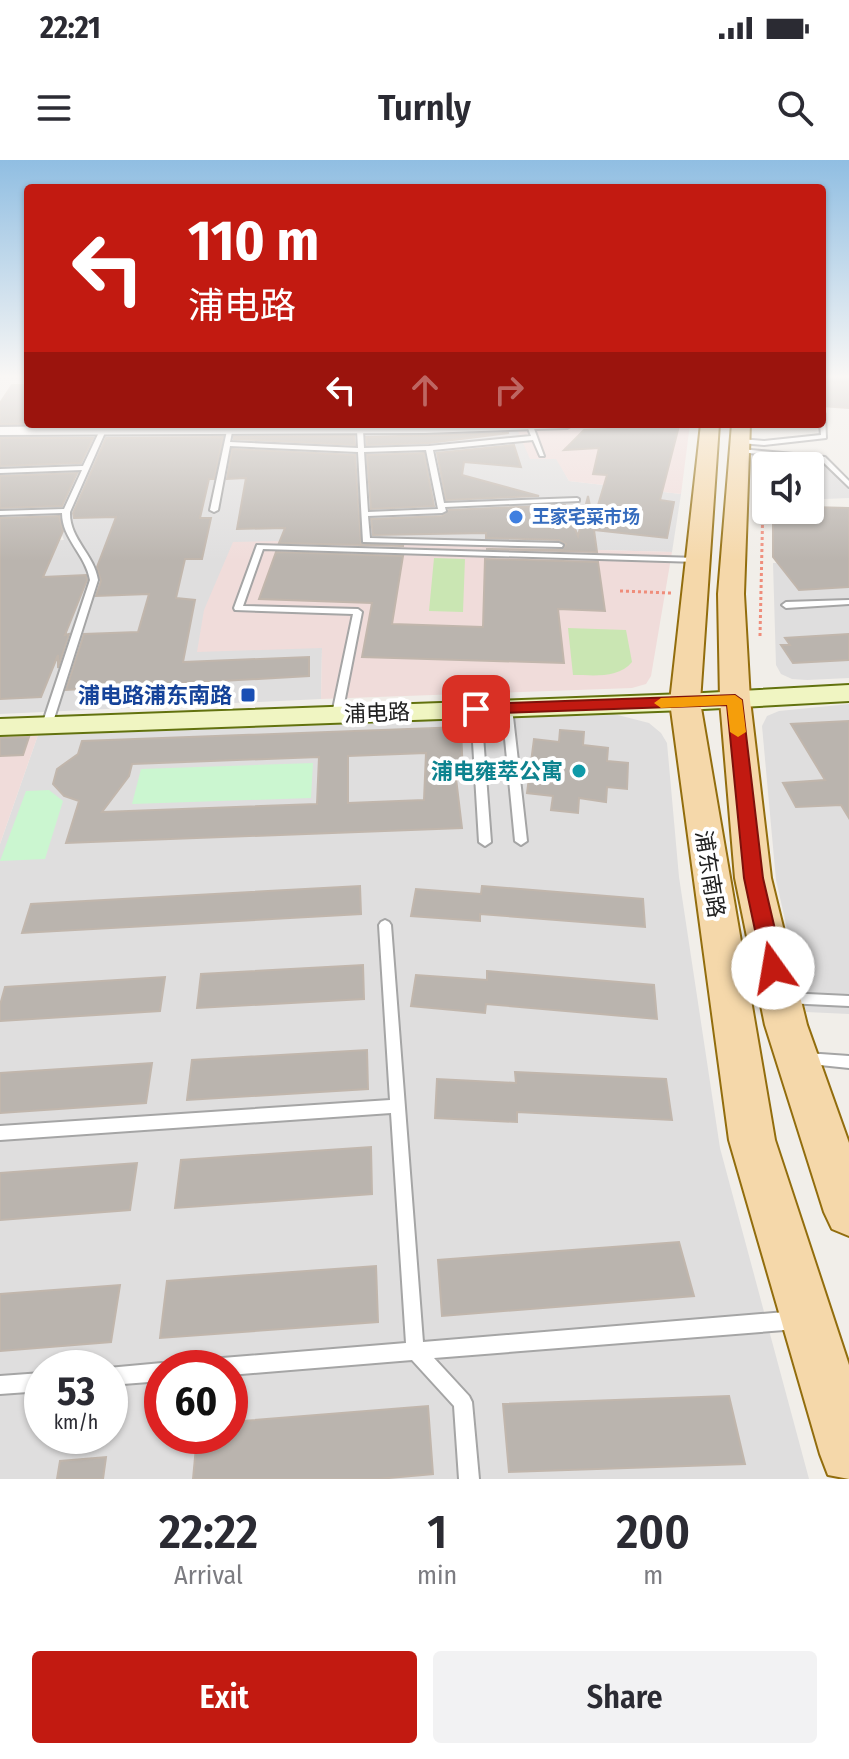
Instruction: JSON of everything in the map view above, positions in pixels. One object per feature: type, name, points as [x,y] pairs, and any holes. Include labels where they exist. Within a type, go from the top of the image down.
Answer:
[{"type":"main road","name":"浦东南路","points":[[709,438],[685,702],[752,1140],[849,1454]]},
{"type":"main road","name":"浦东南路","points":[[747,442],[731,594],[735,700],[753,878],[797,1058],[849,1212]]},
{"type":"street","name":"浦电路","points":[[0,727],[735,700],[849,693]]},
{"type":"lane","points":[[47,725],[94,580],[91,564],[64,522],[66,511],[100,438]]},
{"type":"lane","points":[[214,510],[228,438]]},
{"type":"lane","points":[[360,438],[366,540],[559,545]]},
{"type":"lane","points":[[227,444],[361,450],[429,448],[497,438]]},
{"type":"lane","points":[[535,438],[542,455]]},
{"type":"lane","points":[[747,442],[818,438]]},
{"type":"lane","points":[[747,442],[823,458],[849,485]]},
{"type":"lane","points":[[365,514],[442,511],[429,448]]},
{"type":"lane","points":[[0,471],[86,468]]},
{"type":"lane","points":[[441,505],[577,500]]},
{"type":"lane","points":[[0,513],[66,511]]},
{"type":"lane","points":[[337,714],[358,612],[238,608],[260,547],[698,560]]},
{"type":"lane","points":[[786,605],[849,602]]},
{"type":"lane","points":[[507,708],[521,841]]},
{"type":"lane","points":[[476,709],[485,842]]},
{"type":"lane","points":[[385,925],[415,1351],[463,1402],[469,1479]]},
{"type":"lane","points":[[780,998],[849,1001]]},
{"type":"lane","points":[[797,1058],[849,1062]]},
{"type":"lane","points":[[0,1133],[396,1106]]},
{"type":"lane","points":[[248,1365],[809,1319]]},
{"type":"lane","points":[[0,1385],[24,1383]]},
{"type":"path","points":[[747,442],[760,637]]},
{"type":"path","points":[[620,591],[694,595]]},
{"type":"shaded area","points":[[28,438],[528,438],[557,459],[569,481],[681,494],[672,552],[281,541],[322,648],[321,699],[0,714],[0,538],[20,542],[64,540],[57,523],[58,511],[0,513],[0,442]]},
{"type":"shaded area","points":[[521,438],[688,438],[681,494],[569,481],[556,459],[530,459]]},
{"type":"shaded area","points":[[824,459],[849,485],[849,498],[824,499]]},
{"type":"shaded area","points":[[233,542],[672,552],[651,676],[646,684],[632,688],[321,699],[322,648],[197,652],[204,610]]},
{"type":"shaded area","points":[[849,560],[849,678],[807,680],[781,674],[776,665],[773,563]]},
{"type":"shaded area","points":[[849,704],[849,1014],[806,1012],[776,880],[762,726],[767,716],[779,711]]},
{"type":"shaded area","points":[[614,714],[649,723],[667,743],[679,877],[720,1148],[809,1479],[0,1479],[0,844],[38,735]]},
{"type":"shaded area","points":[[38,735],[0,844],[0,736]]},
{"type":"green space","points":[[434,558],[465,559],[463,612],[429,611]]},
{"type":"green space","points":[[568,628],[626,630],[632,662],[612,674],[573,675]]},
{"type":"green space","points":[[313,763],[311,798],[132,804],[141,769]]},
{"type":"green space","points":[[49,790],[63,801],[45,859],[0,861],[26,791]]},
{"type":"building","points":[[0,438],[93,438],[81,463],[0,466]]},
{"type":"building","points":[[106,438],[223,438],[214,479],[209,479],[200,518],[211,518],[202,559],[185,559],[176,598],[195,600],[183,662],[309,657],[309,676],[66,690],[84,634],[138,632],[149,594],[96,596],[101,581],[97,567],[116,517],[74,518],[73,513]]},
{"type":"building","points":[[354,438],[355,445],[234,439]]},
{"type":"building","points":[[366,438],[473,438],[429,443],[367,445]]},
{"type":"building","points":[[576,438],[676,438],[660,500],[674,502],[667,538],[594,530],[597,552],[486,549],[562,550],[566,544],[559,540],[486,538],[486,533],[373,535],[371,519],[442,516],[449,510],[565,505],[578,536],[588,496],[591,511],[596,512],[607,475],[593,474],[599,448],[564,450]]},
{"type":"building","points":[[514,445],[521,467],[464,462],[462,475],[539,496],[446,500],[437,453]]},
{"type":"building","points":[[232,449],[355,455],[361,544],[404,546],[279,543],[285,528],[237,529],[246,478],[227,479]]},
{"type":"building","points":[[424,453],[434,506],[371,509],[367,455]]},
{"type":"building","points":[[77,473],[62,506],[0,508],[0,476]]},
{"type":"building","points":[[824,507],[849,508],[849,587],[799,590],[773,557],[773,524],[824,524]]},
{"type":"building","points":[[59,516],[63,531],[43,577],[86,575],[87,580],[65,635],[69,634],[58,668],[58,655],[41,697],[0,699],[0,518]]},
{"type":"building","points":[[276,552],[403,556],[392,624],[483,627],[485,559],[598,562],[605,611],[558,609],[564,663],[362,657],[372,603],[259,599]]},
{"type":"building","points":[[849,634],[849,660],[793,663],[781,645],[790,645],[785,638]]},
{"type":"building","points":[[849,721],[849,818],[841,805],[796,807],[783,783],[825,780],[791,724]]},
{"type":"building","points":[[461,727],[463,778],[456,778],[462,828],[66,843],[79,801],[64,796],[53,784],[57,769],[78,754],[82,741]],"holes":[[[426,753],[424,800],[348,803],[348,756]],[[319,757],[317,804],[102,812],[129,776],[132,764]]]},
{"type":"building","name":"浦电雍萃公寓","points":[[560,730],[584,732],[583,745],[608,748],[607,761],[628,763],[627,789],[607,787],[606,802],[579,798],[578,813],[551,810],[553,796],[527,793],[534,739],[559,742]]},
{"type":"building","points":[[29,737],[23,755],[0,756],[0,738]]},
{"type":"building","points":[[360,886],[361,914],[22,933],[31,904]]},
{"type":"building","points":[[482,886],[643,899],[645,927],[480,914],[480,921],[411,916],[416,889],[481,894]]},
{"type":"building","points":[[363,965],[364,999],[197,1008],[201,974]]},
{"type":"building","points":[[487,971],[654,985],[657,1019],[486,1004],[485,1013],[411,1006],[416,975],[487,980]]},
{"type":"building","points":[[165,977],[160,1011],[0,1021],[5,987]]},
{"type":"building","points":[[367,1050],[368,1089],[187,1100],[192,1060]]},
{"type":"building","points":[[152,1063],[146,1103],[0,1113],[0,1073]]},
{"type":"building","points":[[515,1072],[666,1079],[672,1120],[517,1112],[517,1122],[435,1118],[437,1079],[516,1083]]},
{"type":"building","points":[[371,1147],[372,1194],[175,1208],[181,1160]]},
{"type":"building","points":[[137,1163],[130,1210],[0,1220],[0,1173]]},
{"type":"building","points":[[679,1242],[694,1296],[442,1316],[438,1260]]},
{"type":"building","points":[[376,1266],[378,1322],[160,1338],[167,1281]]},
{"type":"building","points":[[120,1285],[111,1342],[0,1351],[0,1294]]},
{"type":"building","points":[[729,1396],[745,1464],[509,1472],[503,1404]]},
{"type":"building","points":[[428,1406],[433,1474],[378,1479],[193,1479],[195,1454],[248,1454],[248,1421]]},
{"type":"building","points":[[106,1457],[103,1479],[57,1479],[60,1461]]},
{"type":"slow traffic","points":[[661,703],[735,700],[738,732]]},
{"type":"place","name":"王家宅菜市场","points":[[516,517]]},
{"type":"place","name":"浦电路浦东南路","points":[[248,695]]},
{"type":"place","name":"浦电雍萃公寓","points":[[579,771]]},
{"type":"route","points":[[476,709],[735,700],[753,878],[773,968]]}]
